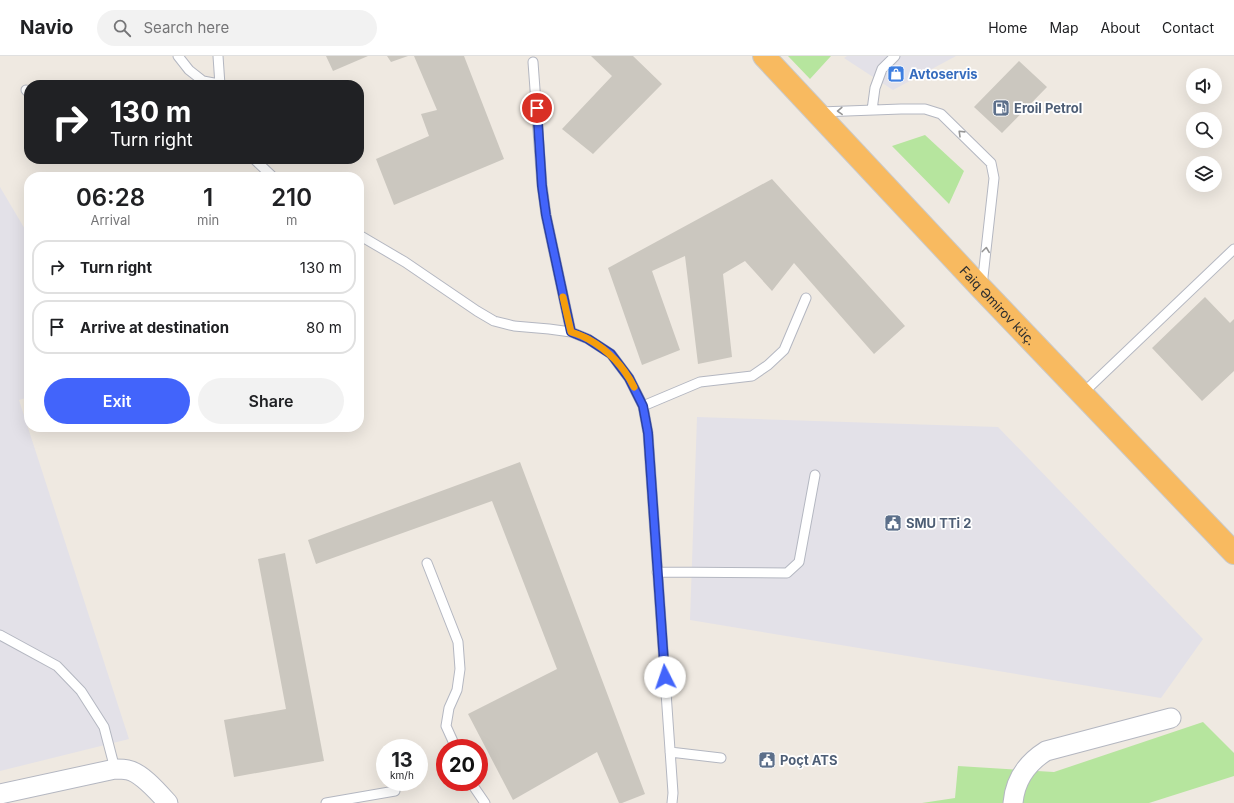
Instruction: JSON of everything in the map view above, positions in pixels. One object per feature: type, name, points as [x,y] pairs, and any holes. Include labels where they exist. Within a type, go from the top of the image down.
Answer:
[{"type":"highway","name":"Faiq Əmirov küç.","points":[[764,56],[982,289],[1234,553]]},
{"type":"street","points":[[1013,803],[1014,794],[1019,780],[1036,758],[1046,751],[1171,718]]},
{"type":"street","points":[[0,794],[115,769],[128,770],[140,776],[156,789],[168,803]]},
{"type":"lane","points":[[178,56],[189,70],[202,80]]},
{"type":"lane","points":[[218,56],[220,80]]},
{"type":"lane","points":[[872,110],[875,88],[882,69],[895,56]]},
{"type":"lane","points":[[533,62],[542,186],[546,215],[571,332]]},
{"type":"lane","points":[[817,112],[926,109],[941,114],[991,163],[994,178],[982,289]]},
{"type":"lane","points":[[259,164],[268,172]]},
{"type":"lane","points":[[364,238],[405,262],[494,321],[514,326],[571,332],[588,339],[611,354],[629,378],[643,406],[648,433],[673,793],[672,803]]},
{"type":"lane","points":[[1082,394],[1234,249]]},
{"type":"lane","points":[[643,406],[700,382],[752,376],[768,365],[784,350],[806,298]]},
{"type":"lane","points":[[657,572],[787,573],[799,562],[815,475]]},
{"type":"lane","points":[[427,563],[458,642],[460,669],[457,690],[449,708],[446,726],[452,739]]},
{"type":"lane","points":[[0,635],[57,666],[81,691],[104,727],[115,769]]},
{"type":"lane","points":[[670,752],[722,758]]},
{"type":"lane","points":[[326,803],[390,791]]},
{"type":"lane","points":[[476,791],[485,803]]},
{"type":"shaded area","name":"Avtoservis","points":[[847,56],[956,56],[893,90],[844,58]]},
{"type":"shaded area","points":[[0,187],[24,228],[24,398],[19,400],[24,415],[24,432],[29,432],[129,739],[0,771]]},
{"type":"shaded area","name":"SMU TTi 2","points":[[697,417],[998,427],[1203,639],[1161,698],[690,620]]},
{"type":"green space","points":[[788,56],[831,56],[810,79]]},
{"type":"green space","points":[[925,135],[964,171],[949,204],[892,146]]},
{"type":"green space","points":[[1203,722],[1234,753],[1234,776],[1149,803],[922,803],[955,798],[958,766],[1054,772]]},
{"type":"building","points":[[326,56],[368,56],[333,71]]},
{"type":"building","points":[[387,56],[408,56],[391,62]]},
{"type":"building","points":[[414,56],[464,56],[504,159],[394,205],[376,159],[429,136],[421,114],[437,110]]},
{"type":"building","points":[[591,56],[633,56],[662,84],[593,154],[562,129],[612,76]]},
{"type":"building","points":[[1019,61],[1047,87],[1002,133],[974,107]]},
{"type":"building","points":[[772,179],[905,326],[874,354],[794,263],[772,291],[745,261],[723,274],[732,357],[698,364],[685,256],[652,271],[680,350],[642,365],[608,268]]},
{"type":"building","points":[[1205,297],[1230,323],[1234,319],[1234,371],[1202,401],[1152,348]]},
{"type":"building","points":[[520,462],[645,794],[619,803],[597,752],[513,800],[488,752],[488,739],[481,739],[468,714],[557,669],[492,501],[316,564],[308,540]]},
{"type":"building","points":[[285,553],[324,761],[234,777],[224,720],[286,709],[258,559]]},
{"type":"slow traffic","points":[[563,297],[571,332],[588,339],[611,354],[634,387]]},
{"type":"place","name":"Avtoservis","points":[[896,74]]},
{"type":"place","name":"Eroil Petrol","points":[[1001,108]]},
{"type":"place","name":"SMU TTi 2","points":[[893,523]]},
{"type":"place","name":"Poçt ATS","points":[[767,760]]},
{"type":"route","points":[[537,108],[542,186],[546,215],[571,332],[588,339],[611,354],[629,378],[643,406],[648,433],[665,677]]}]
